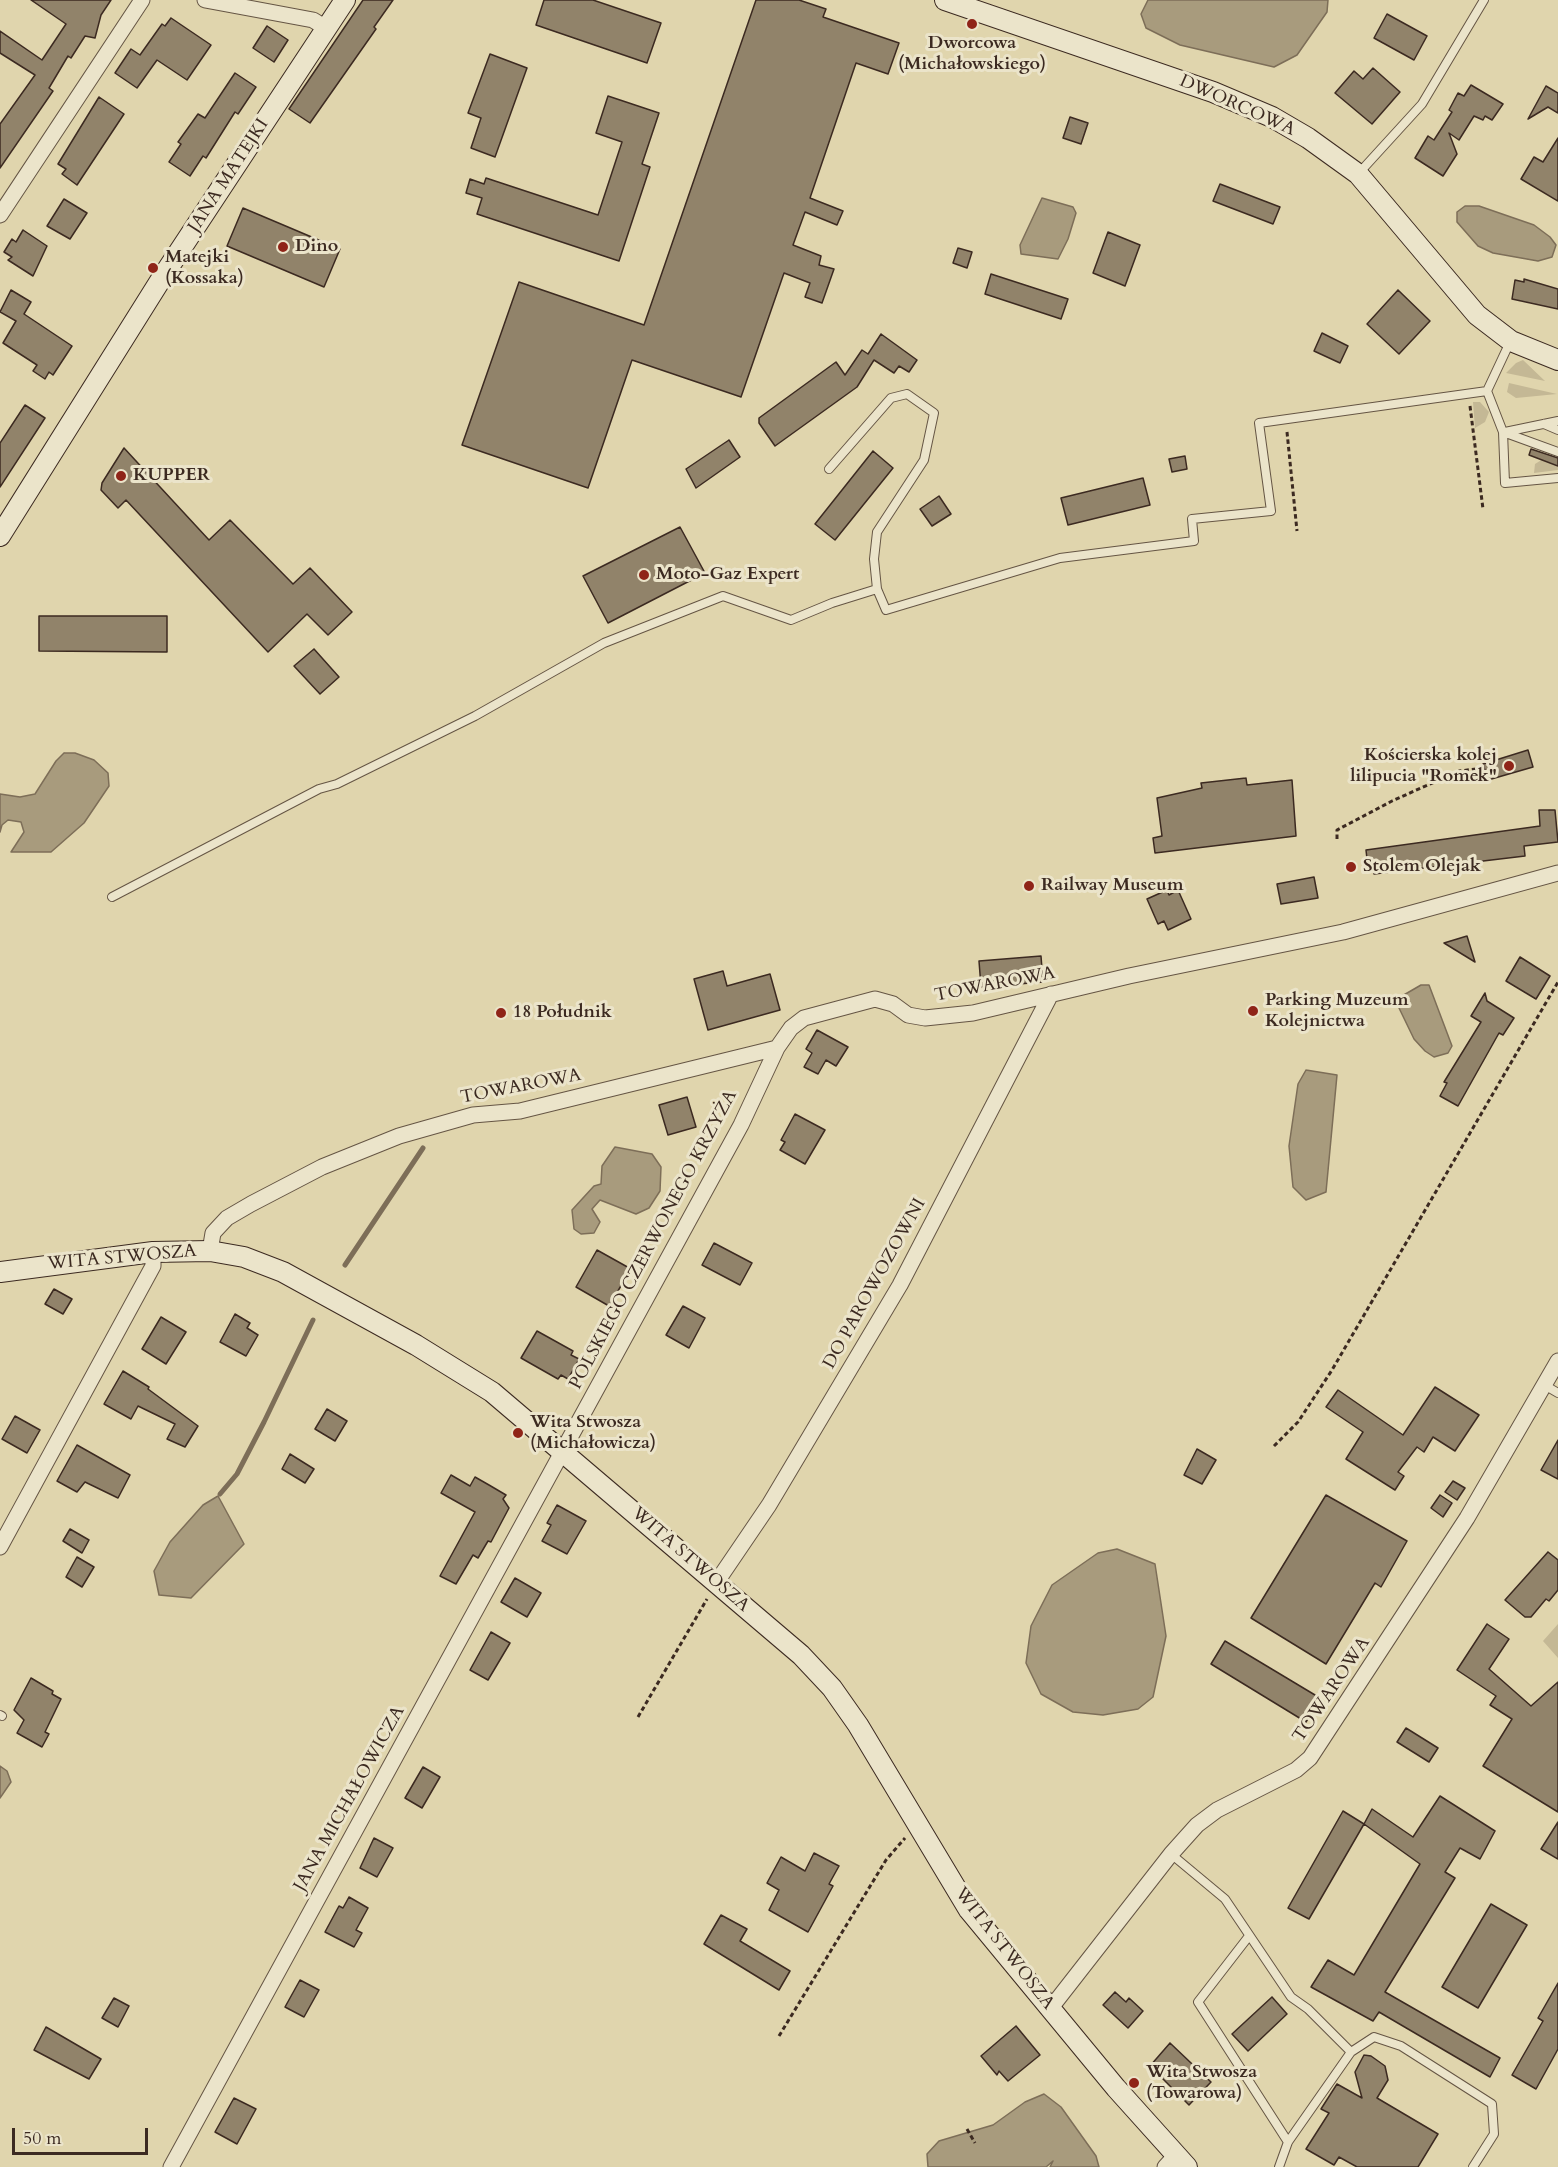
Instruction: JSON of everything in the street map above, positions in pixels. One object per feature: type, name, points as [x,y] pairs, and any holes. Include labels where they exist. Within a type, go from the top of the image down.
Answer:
[{"type":"street","points":[[0,215],[142,0]]},
{"type":"street","points":[[205,0],[313,20],[326,28]]},
{"type":"street","name":"JANA MATEJKI","points":[[0,536],[163,276],[345,0]]},
{"type":"street","name":"DWORCOWA","points":[[945,0],[1213,92],[1272,117],[1308,138],[1358,174],[1478,315],[1511,341],[1558,360]]},
{"type":"street","name":"TOWAROWA","points":[[210,1251],[213,1233],[227,1218],[322,1167],[399,1136],[473,1115],[520,1111],[777,1048],[790,1028],[804,1018],[868,1000],[887,1001],[908,1015],[925,1018],[973,1013],[1051,994],[1343,932],[1558,873]]},
{"type":"street","name":"DO PAROWOZOWNI","points":[[716,1583],[769,1505],[900,1285],[1051,994]]},
{"type":"street","name":"POLSKIEGO CZERWONEGO KRZYŻA","points":[[563,1450],[741,1125],[777,1048]]},
{"type":"street","name":"WITA STWOSZA","points":[[0,1272],[153,1252],[210,1251],[244,1257],[284,1272],[416,1345],[492,1392],[563,1450],[801,1655],[832,1688],[858,1725],[969,1910],[1176,2163]]},
{"type":"street","points":[[0,1546],[153,1266],[153,1252]]},
{"type":"street","name":"TOWAROWA","points":[[1050,2009],[1171,1854],[1197,1825],[1217,1810],[1281,1779],[1310,1758],[1552,1389],[1558,1361]]},
{"type":"street","name":"JANA MICHAŁOWICZA","points":[[171,2167],[563,1450]]},
{"type":"lane","points":[[1358,174],[1422,104],[1484,0]]},
{"type":"lane","points":[[1511,341],[1486,391],[1503,432],[1505,483],[1558,478]]},
{"type":"lane","points":[[829,469],[891,398],[908,394],[934,414],[924,460],[878,532],[874,559],[877,589],[886,610],[1060,558],[1194,541],[1192,519],[1271,511],[1259,423],[1486,391]]},
{"type":"lane","points":[[1503,432],[1558,421]]},
{"type":"lane","points":[[1544,424],[1558,430]]},
{"type":"lane","points":[[1503,432],[1558,452]]},
{"type":"lane","points":[[112,897],[319,789],[337,784],[475,716],[604,643],[723,596],[791,620],[832,603],[877,589]]},
{"type":"lane","points":[[1171,1854],[1225,1899],[1292,1997],[1351,2052]]},
{"type":"lane","points":[[1249,1936],[1198,2002],[1288,2142]]},
{"type":"lane","points":[[1278,2167],[1288,2142],[1351,2052],[1374,2037],[1401,2046],[1492,2103],[1494,2134],[1473,2167]]},
{"type":"path","points":[[1469,393],[1483,509]]},
{"type":"path","points":[[1286,419],[1297,531]]},
{"type":"path","points":[[1337,839],[1337,830],[1408,794],[1459,771],[1485,768]]},
{"type":"path","points":[[1274,1446],[1298,1422],[1332,1370],[1558,981]]},
{"type":"path","points":[[638,1717],[716,1583]]},
{"type":"path","points":[[779,2036],[886,1860],[908,1835],[918,1828]]},
{"type":"path","points":[[967,2129],[975,2143]]},
{"type":"shaded area","points":[[1148,0],[1328,0],[1327,12],[1297,55],[1274,67],[1180,45],[1146,28],[1141,14]]},
{"type":"shaded area","points":[[1042,198],[1073,207],[1076,213],[1068,239],[1058,259],[1021,254],[1020,245]]},
{"type":"shaded area","points":[[1465,206],[1479,206],[1534,225],[1550,237],[1556,245],[1552,257],[1538,261],[1493,253],[1478,246],[1457,222],[1457,212]]},
{"type":"shaded area","points":[[1523,360],[1545,381],[1506,373],[1516,363]]},
{"type":"shaded area","points":[[1509,383],[1557,394],[1516,398],[1507,392]]},
{"type":"shaded area","points":[[1473,402],[1480,402],[1489,412],[1485,422],[1475,428]]},
{"type":"shaded area","points":[[1543,459],[1558,466],[1558,470],[1534,473],[1535,464]]},
{"type":"shaded area","points":[[64,753],[75,753],[94,760],[108,773],[109,786],[84,823],[51,852],[11,852],[24,832],[21,822],[8,820],[2,825],[0,832],[0,794],[20,797],[35,794],[56,761]]},
{"type":"shaded area","points":[[1421,985],[1429,985],[1452,1046],[1448,1053],[1434,1057],[1414,1039],[1399,1008],[1402,996]]},
{"type":"shaded area","points":[[1306,1070],[1337,1075],[1326,1192],[1306,1200],[1293,1187],[1289,1146],[1298,1084]]},
{"type":"shaded area","points":[[615,1147],[652,1154],[661,1167],[660,1191],[649,1208],[636,1214],[600,1200],[592,1209],[600,1222],[594,1233],[581,1234],[574,1229],[572,1210],[594,1186],[601,1184],[602,1166]]},
{"type":"shaded area","points":[[218,1496],[244,1544],[191,1598],[159,1595],[154,1571],[170,1542],[203,1505]]},
{"type":"shaded area","points":[[1117,1549],[1155,1564],[1166,1636],[1153,1697],[1138,1709],[1103,1715],[1073,1712],[1041,1694],[1026,1663],[1031,1626],[1052,1585],[1098,1553]]},
{"type":"shaded area","points":[[1558,1624],[1558,1658],[1543,1641]]},
{"type":"shaded area","points":[[0,1766],[7,1771],[11,1782],[0,1798]]},
{"type":"shaded area","points":[[1044,2094],[1061,2107],[1096,2156],[1099,2167],[1050,2167],[1053,2161],[1046,2167],[928,2167],[927,2154],[939,2141],[993,2125],[1025,2102]]},
{"type":"building","points":[[31,0],[111,0],[101,15],[95,38],[85,36],[71,58],[68,56],[49,88],[53,91],[0,168],[0,124],[35,75],[0,53],[0,31],[42,60],[66,24]]},
{"type":"building","points":[[363,0],[393,0],[374,27],[376,29],[310,123],[289,109]]},
{"type":"building","points":[[544,0],[593,0],[661,23],[647,63],[536,25]]},
{"type":"building","points":[[756,0],[799,0],[826,9],[823,17],[899,43],[888,74],[856,63],[810,198],[843,211],[837,225],[805,212],[793,245],[821,256],[819,265],[834,269],[822,303],[805,297],[810,283],[784,273],[741,397],[632,360],[588,488],[462,445],[519,282],[644,325]]},
{"type":"building","points":[[1387,14],[1427,36],[1414,60],[1374,38]]},
{"type":"building","points":[[171,18],[211,45],[187,80],[157,60],[137,88],[115,73],[131,49],[140,55],[162,24],[165,26]]},
{"type":"building","points":[[267,26],[288,40],[274,62],[253,48]]},
{"type":"building","points":[[490,54],[527,68],[495,157],[471,148],[481,118],[468,113]]},
{"type":"building","points":[[1373,68],[1400,92],[1372,124],[1335,93],[1354,71],[1363,79]]},
{"type":"building","points":[[235,73],[256,87],[238,114],[235,112],[206,158],[203,156],[190,176],[169,162],[181,144],[178,142],[198,114],[205,118]]},
{"type":"building","points":[[1471,85],[1503,104],[1492,120],[1485,116],[1483,120],[1474,116],[1459,140],[1449,133],[1457,154],[1443,176],[1415,158],[1428,136],[1434,140],[1452,112],[1449,110],[1458,93],[1464,96]]},
{"type":"building","points":[[1546,86],[1558,93],[1558,113],[1548,107],[1528,119]]},
{"type":"building","points":[[608,96],[659,113],[642,164],[650,167],[619,261],[477,214],[482,198],[466,193],[470,179],[484,184],[486,178],[598,215],[622,142],[596,133]]},
{"type":"building","points":[[99,97],[124,114],[77,185],[62,174],[66,169],[58,164]]},
{"type":"building","points":[[1070,117],[1088,123],[1081,144],[1063,138]]},
{"type":"building","points":[[1558,138],[1558,201],[1521,179],[1534,157],[1543,162]]},
{"type":"building","points":[[1220,184],[1280,207],[1273,224],[1213,201]]},
{"type":"building","points":[[64,199],[87,213],[70,239],[47,226]]},
{"type":"building","name":"Dino","points":[[243,208],[340,249],[324,287],[227,246]]},
{"type":"building","points":[[23,230],[47,246],[33,276],[8,260],[12,257],[4,252],[12,239],[16,242]]},
{"type":"building","points":[[1108,232],[1140,245],[1125,286],[1093,273]]},
{"type":"building","points":[[958,248],[972,252],[967,268],[953,263]]},
{"type":"building","points":[[991,274],[1068,299],[1061,319],[985,294]]},
{"type":"building","points":[[1524,279],[1558,289],[1558,309],[1512,299],[1515,280],[1524,282]]},
{"type":"building","points":[[11,290],[31,302],[24,314],[72,346],[53,375],[49,372],[45,379],[33,371],[37,365],[3,343],[16,321],[0,312]]},
{"type":"building","points":[[1398,290],[1430,321],[1399,354],[1367,324]]},
{"type":"building","points":[[1322,333],[1348,346],[1340,363],[1314,351]]},
{"type":"building","points":[[881,334],[917,360],[909,372],[899,366],[894,373],[874,360],[857,387],[775,446],[759,423],[759,418],[836,362],[845,375],[862,350],[868,354]]},
{"type":"building","points":[[25,405],[45,418],[0,487],[0,443]]},
{"type":"building","points":[[729,440],[740,457],[696,488],[686,469]]},
{"type":"building","points":[[124,448],[209,540],[230,520],[293,584],[310,568],[352,612],[328,635],[307,614],[268,652],[126,500],[118,508],[101,490],[102,483]]},
{"type":"building","points":[[1531,449],[1558,458],[1558,466],[1529,455]]},
{"type":"building","points":[[873,451],[893,468],[835,540],[815,524]]},
{"type":"building","points":[[1185,456],[1187,469],[1172,472],[1169,459]]},
{"type":"building","points":[[1143,478],[1150,505],[1068,525],[1061,498]]},
{"type":"building","points":[[939,496],[951,514],[932,526],[920,509]]},
{"type":"building","name":"Moto-Gaz Expert","points":[[680,527],[705,573],[608,623],[583,576]]},
{"type":"building","points":[[39,616],[167,616],[167,652],[39,651]]},
{"type":"building","points":[[314,649],[339,677],[320,694],[294,666]]},
{"type":"building","points":[[1528,750],[1533,767],[1488,780],[1483,764]]},
{"type":"building","points":[[1246,778],[1247,785],[1292,780],[1296,836],[1155,853],[1153,838],[1162,836],[1157,798],[1202,788],[1201,783]]},
{"type":"building","points":[[1539,810],[1555,810],[1558,842],[1524,846],[1525,856],[1374,874],[1373,868],[1368,868],[1366,850],[1540,826]]},
{"type":"building","points":[[1314,877],[1318,898],[1281,904],[1277,884]]},
{"type":"building","points":[[1167,890],[1169,895],[1178,890],[1191,919],[1168,930],[1164,921],[1158,924],[1147,899]]},
{"type":"building","points":[[1467,936],[1475,962],[1444,943]]},
{"type":"building","points":[[1041,956],[1043,982],[981,987],[979,961]]},
{"type":"building","points":[[1520,957],[1550,976],[1536,999],[1506,981]]},
{"type":"building","points":[[723,971],[727,986],[770,974],[780,1010],[708,1030],[694,979]]},
{"type":"building","points":[[1485,993],[1487,1001],[1514,1018],[1503,1035],[1499,1033],[1458,1106],[1440,1096],[1447,1083],[1444,1082],[1481,1022],[1471,1016]]},
{"type":"building","points":[[817,1030],[848,1047],[836,1066],[826,1060],[818,1074],[804,1067],[812,1053],[806,1049]]},
{"type":"building","points":[[687,1097],[696,1127],[668,1135],[659,1105]]},
{"type":"building","points":[[795,1114],[825,1130],[805,1164],[780,1150],[785,1142],[781,1140]]},
{"type":"building","points":[[714,1243],[752,1263],[740,1285],[702,1265]]},
{"type":"building","points":[[597,1250],[631,1269],[609,1306],[576,1287]]},
{"type":"building","points":[[54,1289],[72,1299],[63,1314],[45,1304]]},
{"type":"building","points":[[683,1306],[705,1318],[689,1348],[666,1335]]},
{"type":"building","points":[[235,1314],[250,1323],[247,1328],[258,1335],[246,1356],[220,1342]]},
{"type":"building","points":[[161,1317],[186,1332],[166,1364],[142,1349]]},
{"type":"building","points":[[537,1331],[573,1351],[571,1355],[579,1359],[568,1379],[561,1375],[558,1379],[521,1358]]},
{"type":"building","points":[[123,1371],[149,1387],[148,1389],[198,1426],[185,1447],[167,1439],[175,1424],[138,1406],[131,1419],[104,1404]]},
{"type":"building","points":[[1435,1387],[1479,1415],[1455,1451],[1433,1437],[1424,1452],[1417,1447],[1398,1472],[1404,1476],[1395,1490],[1346,1459],[1363,1432],[1326,1407],[1338,1390],[1403,1435]]},
{"type":"building","points":[[327,1409],[347,1421],[335,1441],[315,1429]]},
{"type":"building","points":[[15,1416],[40,1430],[27,1453],[2,1439]]},
{"type":"building","points":[[1558,1440],[1558,1479],[1541,1470]]},
{"type":"building","points":[[77,1445],[130,1475],[118,1498],[85,1482],[77,1492],[57,1481]]},
{"type":"building","points":[[1197,1449],[1216,1460],[1202,1484],[1184,1475]]},
{"type":"building","points":[[290,1454],[314,1469],[305,1483],[282,1469]]},
{"type":"building","points":[[451,1475],[470,1486],[475,1477],[506,1495],[503,1499],[509,1508],[491,1542],[488,1541],[478,1558],[473,1555],[456,1584],[440,1576],[475,1512],[441,1493]]},
{"type":"building","points":[[1453,1481],[1465,1488],[1457,1500],[1445,1492]]},
{"type":"building","points":[[1326,1495],[1407,1541],[1381,1587],[1375,1583],[1326,1664],[1251,1618]]},
{"type":"building","points":[[1440,1495],[1452,1503],[1443,1517],[1431,1508]]},
{"type":"building","points":[[557,1505],[586,1521],[567,1554],[542,1541],[551,1525],[547,1523]]},
{"type":"building","points":[[70,1529],[89,1540],[82,1553],[63,1541]]},
{"type":"building","points":[[1548,1552],[1558,1560],[1558,1590],[1549,1601],[1546,1599],[1531,1617],[1525,1617],[1505,1600]]},
{"type":"building","points":[[77,1557],[94,1567],[82,1587],[66,1577]]},
{"type":"building","points":[[515,1578],[541,1593],[527,1617],[501,1602]]},
{"type":"building","points":[[1487,1624],[1509,1639],[1489,1669],[1531,1706],[1558,1682],[1558,1812],[1483,1766],[1512,1719],[1490,1705],[1496,1696],[1457,1670]]},
{"type":"building","points":[[491,1632],[510,1643],[488,1680],[470,1670]]},
{"type":"building","points":[[1225,1641],[1320,1698],[1306,1722],[1211,1664]]},
{"type":"building","points":[[31,1678],[53,1691],[52,1694],[61,1699],[45,1732],[49,1734],[42,1747],[17,1733],[24,1720],[14,1710]]},
{"type":"building","points":[[1406,1728],[1438,1748],[1429,1762],[1397,1742]]},
{"type":"building","points":[[423,1767],[440,1777],[422,1808],[405,1798]]},
{"type":"building","points":[[1440,1796],[1495,1831],[1480,1859],[1460,1848],[1445,1872],[1455,1878],[1385,1992],[1500,2058],[1490,2077],[1379,2012],[1373,2021],[1311,1987],[1328,1960],[1354,1975],[1420,1864],[1364,1824],[1372,1809],[1413,1837]]},
{"type":"building","points":[[1343,1811],[1364,1824],[1309,1919],[1288,1908]]},
{"type":"building","points":[[1558,1822],[1558,1859],[1541,1849]]},
{"type":"building","points":[[374,1838],[393,1848],[377,1877],[360,1868]]},
{"type":"building","points":[[814,1853],[839,1866],[829,1884],[833,1886],[808,1932],[769,1910],[779,1890],[767,1883],[781,1857],[805,1871]]},
{"type":"building","points":[[349,1897],[368,1908],[356,1930],[362,1933],[354,1947],[325,1932],[339,1906],[343,1908]]},
{"type":"building","points":[[1491,1904],[1527,1925],[1478,2008],[1442,1987]]},
{"type":"building","points":[[721,1915],[747,1929],[740,1941],[790,1971],[779,1990],[704,1944]]},
{"type":"building","points":[[300,1980],[319,1990],[304,2017],[285,2007]]},
{"type":"building","points":[[1558,1983],[1558,2049],[1536,2089],[1512,2075],[1543,2021],[1538,2018]]},
{"type":"building","points":[[1115,1992],[1126,2002],[1129,1998],[1143,2011],[1128,2028],[1103,2005]]},
{"type":"building","points":[[1272,1997],[1287,2014],[1248,2051],[1232,2034]]},
{"type":"building","points":[[114,1998],[129,2006],[118,2027],[102,2018]]},
{"type":"building","points":[[1016,2026],[1040,2055],[1008,2081],[999,2071],[997,2075],[981,2056]]},
{"type":"building","points":[[46,2027],[101,2059],[89,2079],[34,2050]]},
{"type":"building","points":[[1170,2043],[1211,2082],[1189,2105],[1150,2066]]},
{"type":"building","points":[[1364,2055],[1371,2056],[1385,2066],[1388,2080],[1377,2098],[1438,2134],[1418,2167],[1357,2167],[1339,2157],[1334,2165],[1306,2149],[1329,2113],[1321,2109],[1337,2084],[1362,2098],[1355,2072]]},
{"type":"building","points":[[234,2098],[256,2109],[237,2144],[215,2132]]},
{"type":"waterway","points":[[345,1265],[423,1148]]},
{"type":"waterway","points":[[220,1494],[237,1474],[313,1320]]},
{"type":"place","name":"Dworcowa (Michałowskiego)","points":[[972,24]]},
{"type":"place","name":"Dino","points":[[283,247]]},
{"type":"place","name":"Matejki (Kossaka)","points":[[153,268]]},
{"type":"place","name":"KUPPER","points":[[121,476]]},
{"type":"place","name":"Moto-Gaz Expert","points":[[644,575]]},
{"type":"place","name":"Kościerska kolej lilipucia \"Romek\"","points":[[1509,766]]},
{"type":"place","name":"Stolem Olejak","points":[[1351,867]]},
{"type":"place","name":"Railway Museum","points":[[1029,886]]},
{"type":"place","name":"Parking Muzeum Kolejnictwa","points":[[1253,1011]]},
{"type":"place","name":"18 Południk","points":[[501,1013]]},
{"type":"place","name":"Wita Stwosza (Michałowicza)","points":[[518,1433]]},
{"type":"place","name":"Wita Stwosza (Towarowa)","points":[[1134,2083]]}]
